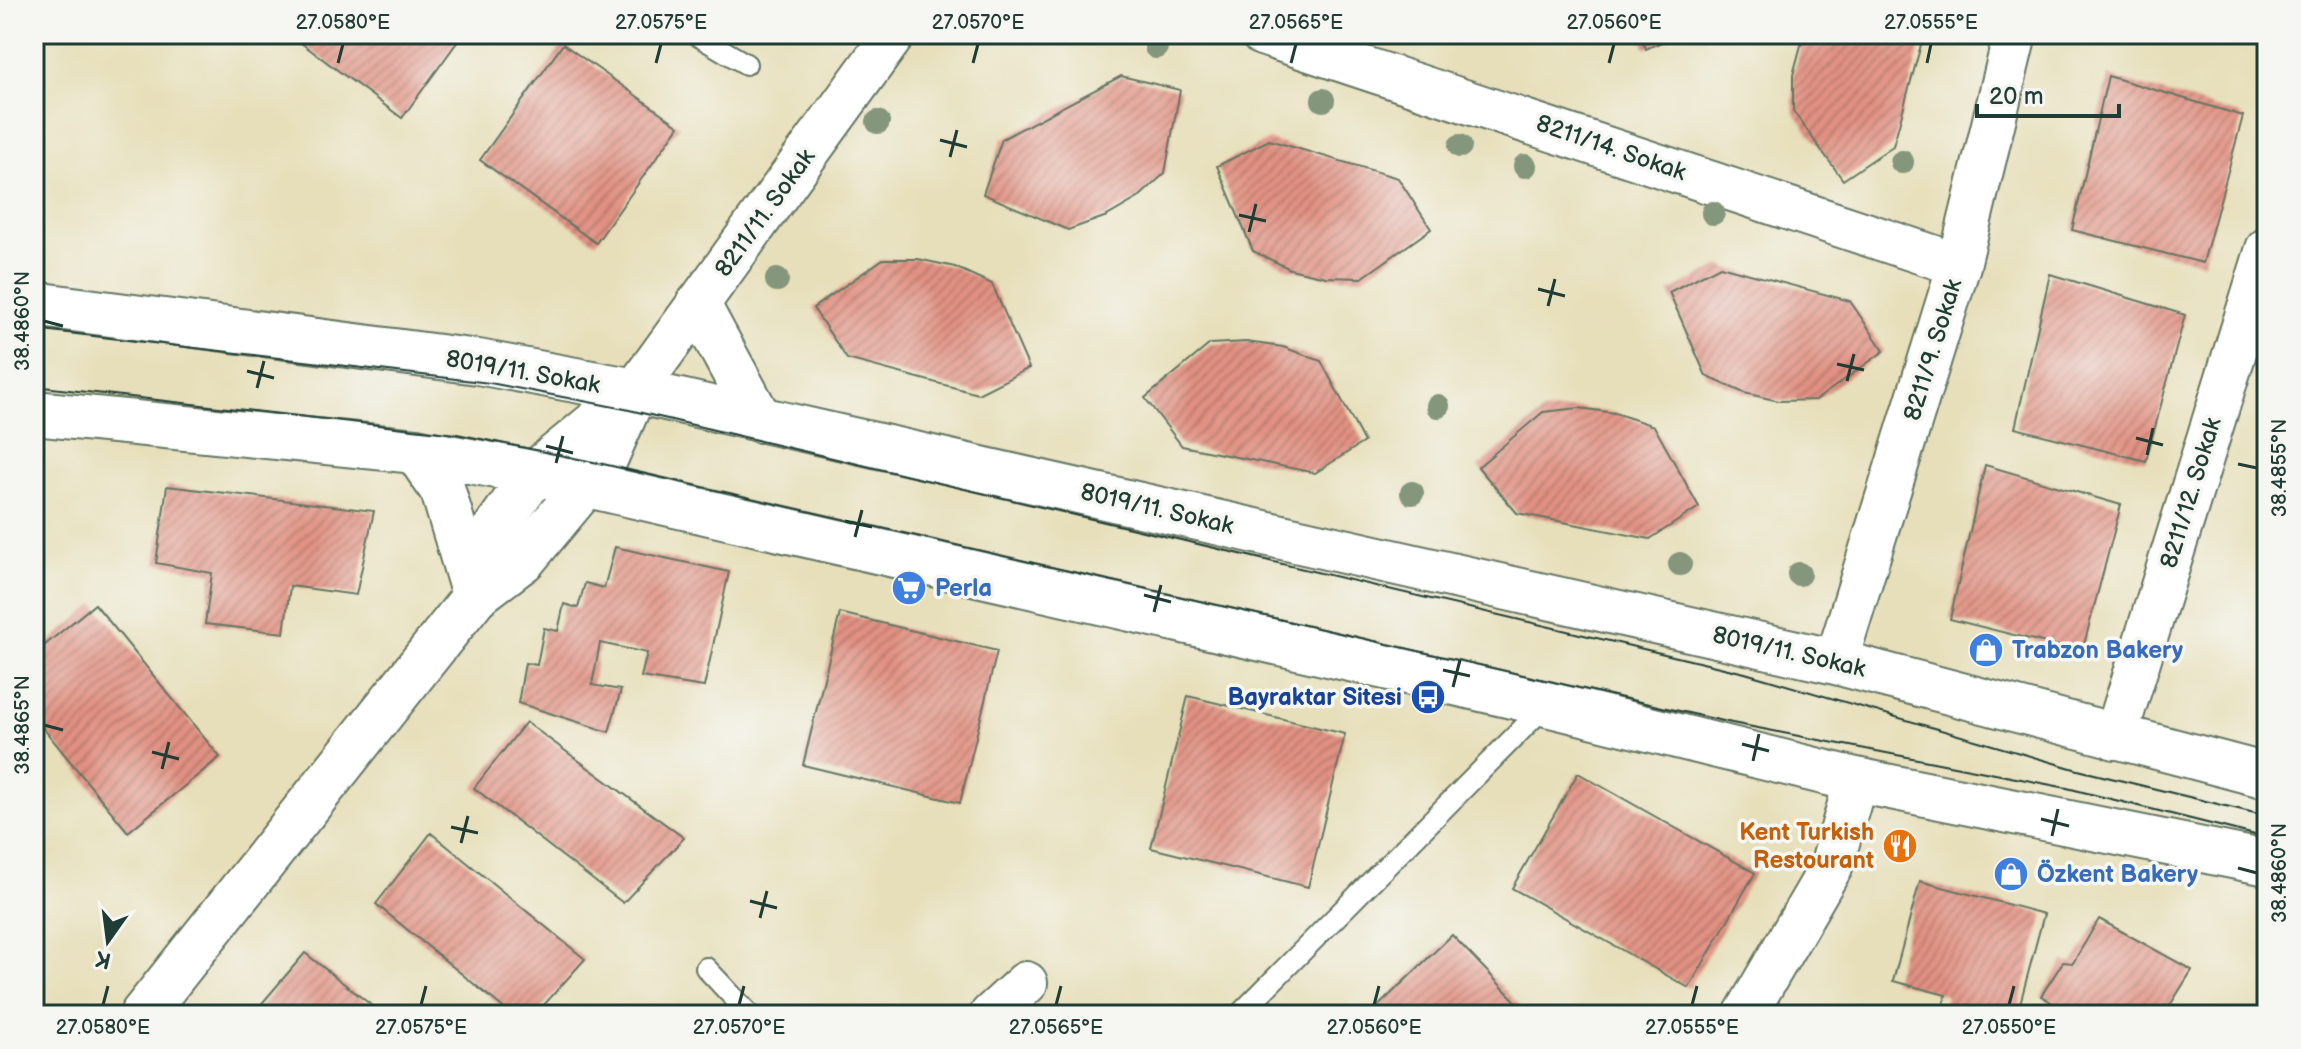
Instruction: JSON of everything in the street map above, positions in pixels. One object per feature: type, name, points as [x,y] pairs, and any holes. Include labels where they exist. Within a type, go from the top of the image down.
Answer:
[{"type":"street","name":"8211/11. Sokak","points":[[475,596],[524,559],[583,484],[603,464],[635,391],[894,34]]},
{"type":"street","name":"8211/14. Sokak","points":[[1262,34],[1959,265]]},
{"type":"street","name":"8211/9. Sokak","points":[[1836,662],[1959,265],[2015,34]]},
{"type":"street","name":"8211/12. Sokak","points":[[2115,738],[2267,249]]},
{"type":"street","name":"8019/11. Sokak","points":[[34,304],[478,362],[635,391],[1836,662],[2267,776]]},
{"type":"street","points":[[698,305],[760,420]]},
{"type":"street","name":"8211/11. Sokak","points":[[475,596],[490,536],[535,473],[635,391]]},
{"type":"street","points":[[34,413],[416,451],[535,473],[1547,704],[1856,780],[2267,863]]},
{"type":"street","points":[[142,1015],[475,596],[443,491],[416,451]]},
{"type":"street","points":[[1745,1015],[1831,867],[1856,780]]},
{"type":"street","points":[[991,1015],[1026,983]]},
{"type":"lane","points":[[695,34],[746,64]]},
{"type":"lane","points":[[1239,1015],[1547,704]]},
{"type":"lane","points":[[706,968],[750,1015]]},
{"type":"building","points":[[289,34],[463,34],[402,118]]},
{"type":"building","points":[[1639,34],[1679,34],[1646,49]]},
{"type":"building","points":[[1804,34],[1924,34],[1893,146],[1843,180],[1793,111],[1793,75]]},
{"type":"building","points":[[563,44],[679,126],[596,243],[480,160]]},
{"type":"building","points":[[1121,76],[1180,90],[1165,173],[1138,198],[1107,216],[1068,230],[983,194],[1002,139]]},
{"type":"building","points":[[2108,76],[2243,116],[2203,263],[2072,230]]},
{"type":"building","points":[[1269,140],[1398,178],[1431,229],[1362,278],[1326,277],[1290,269],[1253,251],[1217,166]]},
{"type":"building","points":[[883,259],[918,259],[955,267],[992,284],[1029,368],[978,394],[847,359],[813,308]]},
{"type":"building","points":[[1720,266],[1850,301],[1884,351],[1816,400],[1779,401],[1744,393],[1706,376],[1669,292]]},
{"type":"building","points":[[2050,274],[2185,315],[2146,461],[2015,428]]},
{"type":"building","points":[[1246,342],[1283,347],[1321,361],[1364,442],[1315,473],[1182,446],[1145,398],[1210,344]]},
{"type":"building","points":[[1579,408],[1615,413],[1654,426],[1699,507],[1650,539],[1517,513],[1478,467],[1543,412]]},
{"type":"building","points":[[1985,465],[2121,505],[2082,652],[1950,619]]},
{"type":"building","points":[[167,486],[374,511],[356,595],[290,586],[284,633],[205,624],[212,573],[156,563]]},
{"type":"building","points":[[615,547],[729,572],[704,687],[641,677],[647,653],[600,643],[592,685],[621,690],[609,732],[518,703],[525,663],[537,665],[544,628],[558,631],[564,604],[578,608],[585,583],[604,588]]},
{"type":"building","points":[[95,604],[220,757],[128,832],[34,717],[34,654]]},
{"type":"building","points":[[840,613],[997,651],[960,803],[803,765]]},
{"type":"building","points":[[1188,696],[1345,734],[1308,887],[1151,848]]},
{"type":"building","points":[[526,722],[684,838],[623,903],[474,788]]},
{"type":"building","points":[[1578,773],[1755,873],[1689,988],[1512,888]]},
{"type":"building","points":[[431,833],[585,959],[535,1015],[512,1015],[376,904]]},
{"type":"building","points":[[1920,881],[2044,914],[2017,1015],[1941,1015],[1946,995],[1893,981]]},
{"type":"building","points":[[2099,919],[2192,970],[2164,1015],[2044,1015],[2051,1002],[2041,996],[2063,962],[2073,963]]},
{"type":"building","points":[[1452,935],[1529,1015],[1369,1015]]},
{"type":"building","points":[[305,953],[380,1012],[377,1015],[252,1015]]},
{"type":"tram line","points":[[34,329],[490,383],[625,409],[1745,673],[2078,770],[2267,816]]},
{"type":"tram line","points":[[34,386],[457,434],[603,464],[1732,723],[2067,788],[2267,838]]},
{"type":"place","name":"Perla","points":[[909,588]]},
{"type":"place","name":"Trabzon Bakery","points":[[1986,650]]},
{"type":"place","name":"Bayraktar Sitesi","points":[[1428,697]]},
{"type":"place","name":"Kent Turkish Restourant","points":[[1900,846]]},
{"type":"place","name":"Özkent Bakery","points":[[2011,874]]}]
